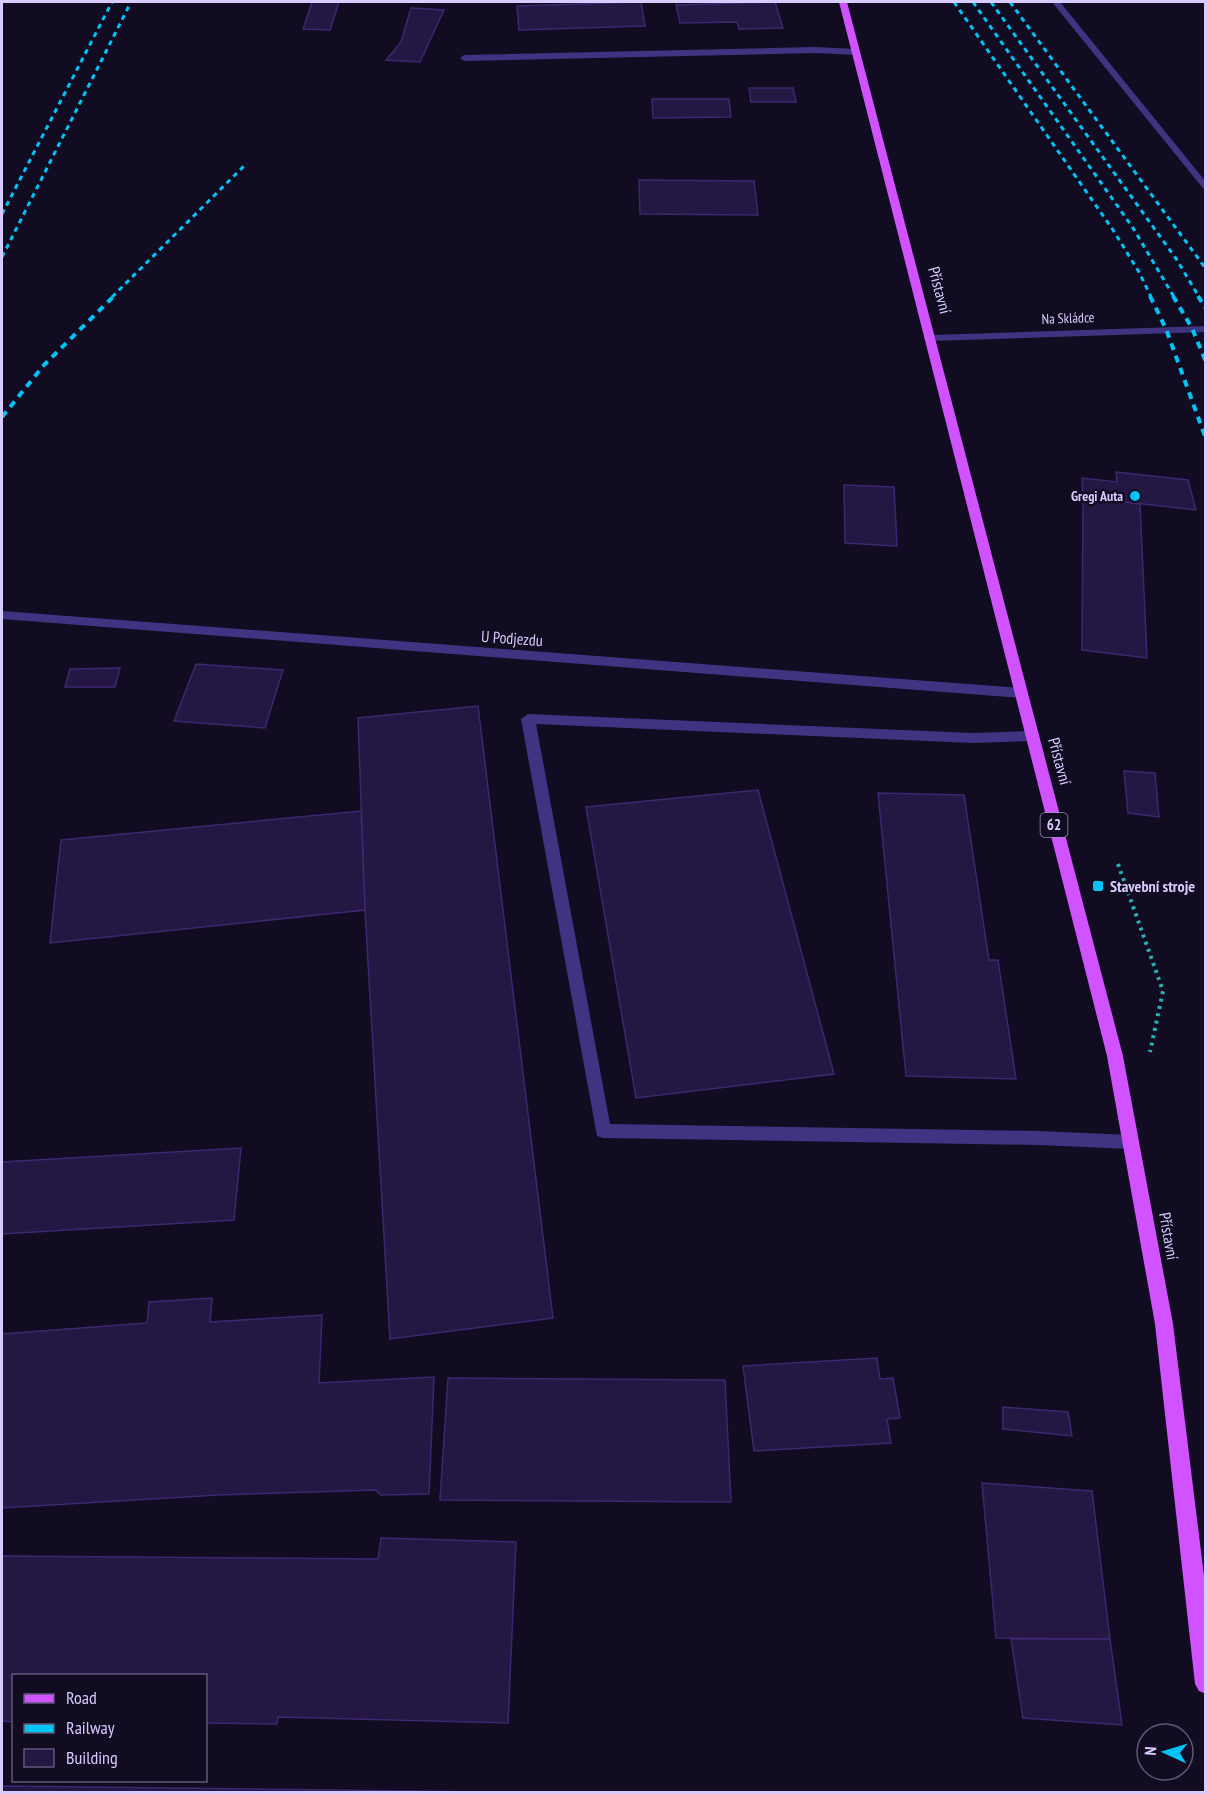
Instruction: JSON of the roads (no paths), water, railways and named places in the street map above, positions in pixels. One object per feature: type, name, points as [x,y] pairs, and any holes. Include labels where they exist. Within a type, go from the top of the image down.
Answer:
[{"type":"main road","name":"Přístavní","points":[[843,2],[1115,1056],[1164,1324],[1206,1684]]},
{"type":"street","points":[[1056,2],[1206,189]]},
{"type":"street","points":[[464,58],[815,50],[856,52]]},
{"type":"street","name":"Na Skládce","points":[[931,338],[1206,328]]},
{"type":"street","name":"U Podjezdu","points":[[2,615],[1020,693]]},
{"type":"street","points":[[1032,736],[973,738],[528,719],[603,1131],[1040,1138],[1130,1142]]},
{"type":"railway","points":[[2,214],[112,2]]},
{"type":"railway","points":[[2,257],[131,2]]},
{"type":"railway","points":[[954,2],[1113,230],[1139,272],[1151,297]]},
{"type":"railway","points":[[973,2],[1133,228],[1174,297]]},
{"type":"railway","points":[[991,2],[1177,260],[1199,297]]},
{"type":"railway","points":[[1010,2],[1206,269]]},
{"type":"railway","points":[[112,297],[247,163]]},
{"type":"railway","points":[[2,417],[44,365],[114,296]]},
{"type":"railway","points":[[1150,296],[1166,329],[1206,439]]},
{"type":"railway","points":[[1173,296],[1192,328],[1206,362]]},
{"type":"railway","points":[[1198,296],[1206,309]]},
{"type":"place","name":"Gregi Auta","points":[[1135,496]]},
{"type":"place","name":"Stavební stroje","points":[[1098,886]]}]
